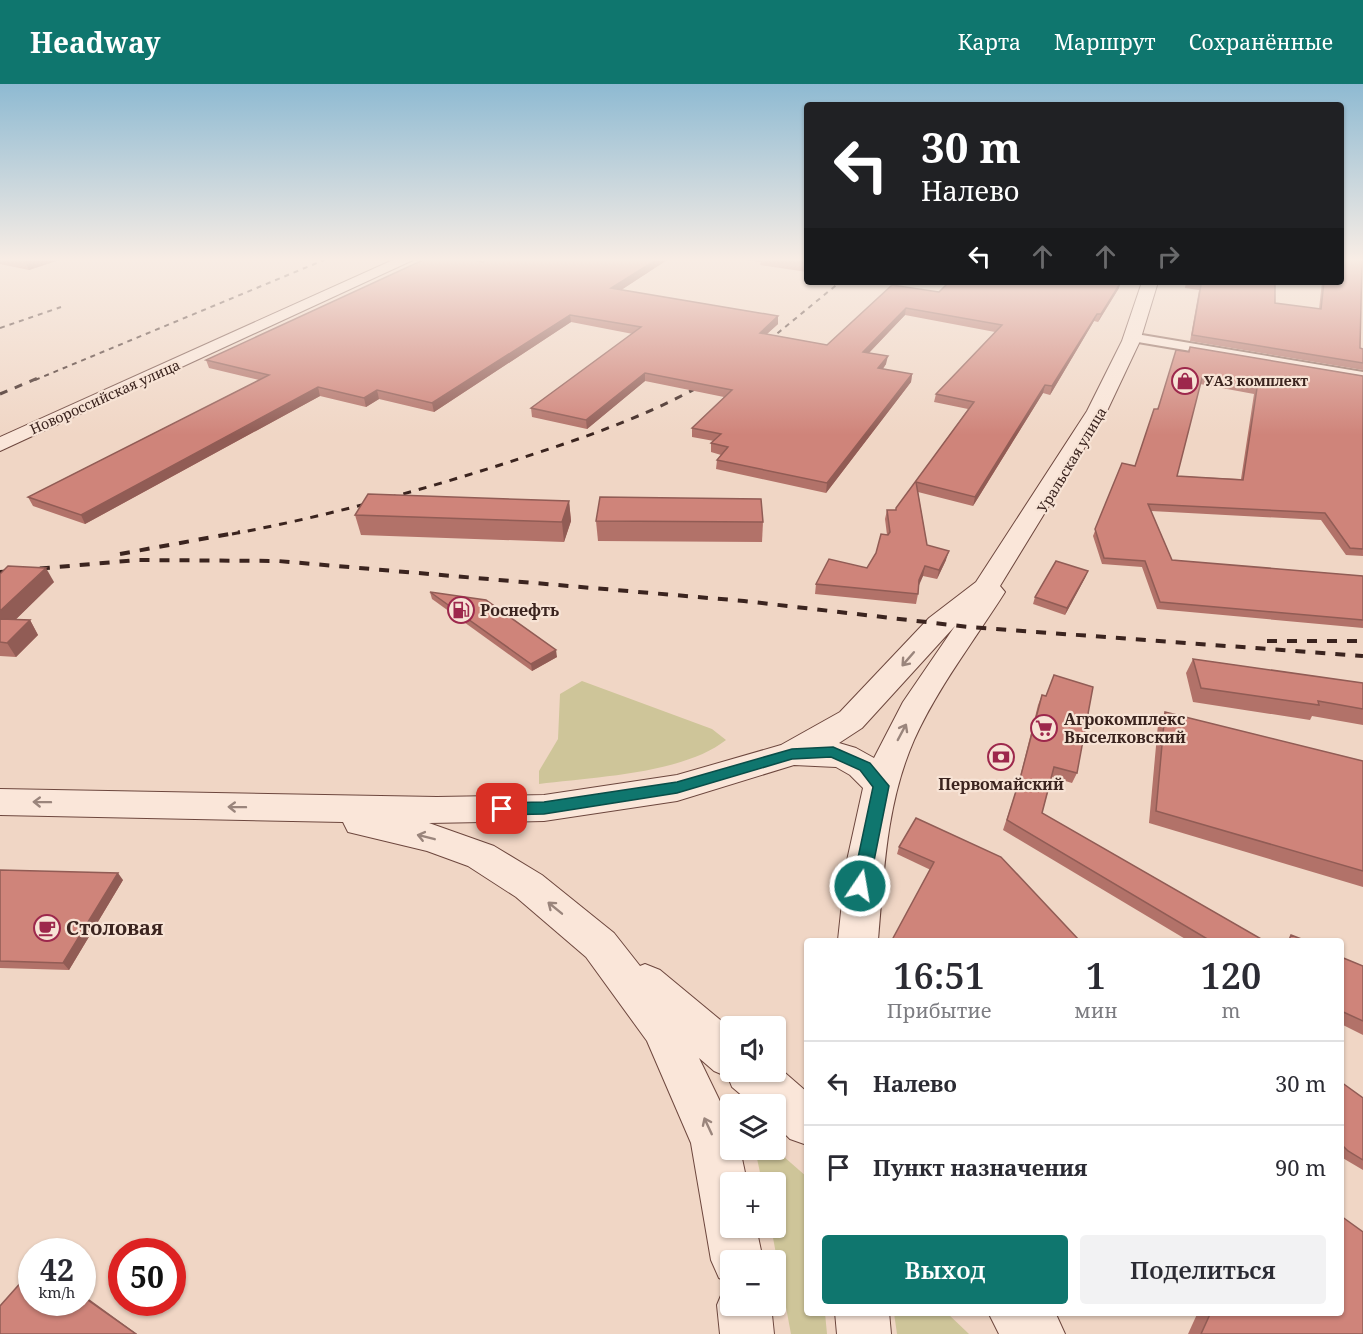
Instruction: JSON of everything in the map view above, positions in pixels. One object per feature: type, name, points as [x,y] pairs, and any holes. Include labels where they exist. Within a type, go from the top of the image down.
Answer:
[{"type":"main road","name":"Новороссийская улица","points":[[0,445],[278,318]]},
{"type":"main road","name":"Уральская улица","points":[[858,938],[860,886],[881,786],[898,741],[923,693],[969,627],[1044,502],[1096,411],[1134,337],[1140,318]]},
{"type":"main road","name":"Уральская улица","points":[[792,754],[851,720],[939,624],[986,587],[1044,502]]},
{"type":"main road","points":[[0,802],[437,810],[544,808],[677,788],[792,754],[833,752],[865,766],[881,786]]},
{"type":"main road","points":[[295,808],[431,838],[481,856],[529,886],[720,1047]]},
{"type":"main road","points":[[600,945],[663,1027],[715,1142],[721,1172]]},
{"type":"main road","points":[[761,1082],[804,1119]]},
{"type":"main road","points":[[745,1316],[747,1334]]},
{"type":"main road","points":[[862,1316],[864,1334]]},
{"type":"main road","points":[[1019,1316],[1038,1334]]},
{"type":"street","points":[[1134,337],[1363,376]]},
{"type":"shaded area","points":[[582,681],[712,729],[726,740],[708,751],[662,767],[611,776],[539,784],[539,771],[558,739],[560,694]]},
{"type":"shaded area","points":[[786,1159],[804,1174],[804,1316],[825,1316],[827,1334],[791,1334],[786,1307],[786,1250],[775,1250],[773,1238],[786,1238],[786,1172],[760,1172],[757,1160]]},
{"type":"shaded area","points":[[894,1316],[950,1316],[969,1334],[897,1334]]},
{"type":"building","points":[[296,318],[565,318],[432,403],[377,390],[364,398],[318,387],[81,515],[28,497],[269,375],[206,360]]},
{"type":"building","points":[[590,318],[776,318],[760,333],[827,345],[856,318],[896,318],[863,352],[888,356],[878,368],[912,374],[827,483],[717,460],[728,447],[711,443],[721,434],[692,428],[732,390],[645,373],[586,420],[531,408],[641,327]]},
{"type":"building","points":[[964,318],[1094,318],[1052,386],[1045,385],[975,497],[916,482],[927,545],[949,551],[939,570],[925,566],[919,580],[918,594],[816,584],[829,559],[867,568],[876,553],[881,534],[888,535],[890,532],[887,510],[896,510],[896,508],[974,402],[936,394],[1002,325]]},
{"type":"building","points":[[1195,318],[1361,318],[1360,348],[1363,349],[1363,363],[1192,335]]},
{"type":"building","points":[[1190,347],[1363,376],[1363,549],[1350,548],[1325,513],[1148,504],[1172,560],[1363,576],[1363,620],[1160,602],[1145,561],[1104,558],[1095,529],[1122,463],[1135,466],[1154,409],[1158,409],[1176,350],[1189,352]],"holes":[[[1202,378],[1257,388],[1243,480],[1177,476]]]},
{"type":"building","points":[[368,494],[569,501],[562,522],[355,515]]},
{"type":"building","points":[[600,497],[761,499],[763,522],[596,521]]},
{"type":"building","points":[[1056,561],[1088,571],[1067,608],[1035,597]]},
{"type":"building","points":[[8,566],[46,568],[0,611],[0,574]]},
{"type":"building","points":[[430,592],[486,600],[556,650],[531,664]]},
{"type":"building","points":[[0,619],[30,620],[7,643],[0,642]]},
{"type":"building","points":[[1193,659],[1363,683],[1363,709],[1318,701],[1319,705],[1201,688]]},
{"type":"building","points":[[1054,675],[1093,687],[1077,773],[1054,767],[1042,813],[1260,938],[1206,938],[1007,820],[1042,695],[1046,696]]},
{"type":"building","points":[[1165,712],[1363,761],[1363,871],[1156,811]]},
{"type":"building","points":[[916,818],[1001,857],[1077,938],[893,938],[934,862],[899,847]]},
{"type":"building","name":"Столовая","points":[[0,870],[118,873],[63,963],[0,961]]},
{"type":"building","points":[[1344,958],[1363,966],[1363,1021],[1344,1012]]},
{"type":"building","points":[[1344,1084],[1363,1098],[1363,1160],[1344,1147]]},
{"type":"building","points":[[1344,1218],[1363,1232],[1363,1334],[1201,1334],[1209,1316],[1344,1316]]},
{"type":"building","points":[[18,1286],[18,1316],[96,1316],[96,1306],[136,1334],[0,1334],[0,1306]]},
{"type":"railway","points":[[0,328],[28,318]]},
{"type":"railway","points":[[35,380],[184,318]]},
{"type":"railway","points":[[762,346],[796,318]]},
{"type":"railway","points":[[0,394],[38,378]]},
{"type":"railway","points":[[232,534],[367,504],[500,465],[632,418],[707,382]]},
{"type":"railway","points":[[120,554],[240,532]]},
{"type":"railway","points":[[0,572],[138,560],[278,561],[744,601],[969,627],[1363,656]]},
{"type":"railway","points":[[1267,641],[1363,641]]},
{"type":"place","name":"УАЗ комплект","points":[[1185,381]]},
{"type":"place","name":"Роснефть","points":[[461,610]]},
{"type":"place","name":"Агрокомплекс Выселковский","points":[[1044,728]]},
{"type":"place","name":"Первомайский","points":[[1001,757]]},
{"type":"place","name":"Столовая","points":[[47,928]]},
{"type":"route","points":[[502,809],[544,808],[677,788],[792,754],[833,752],[865,766],[881,786],[860,886]]}]
